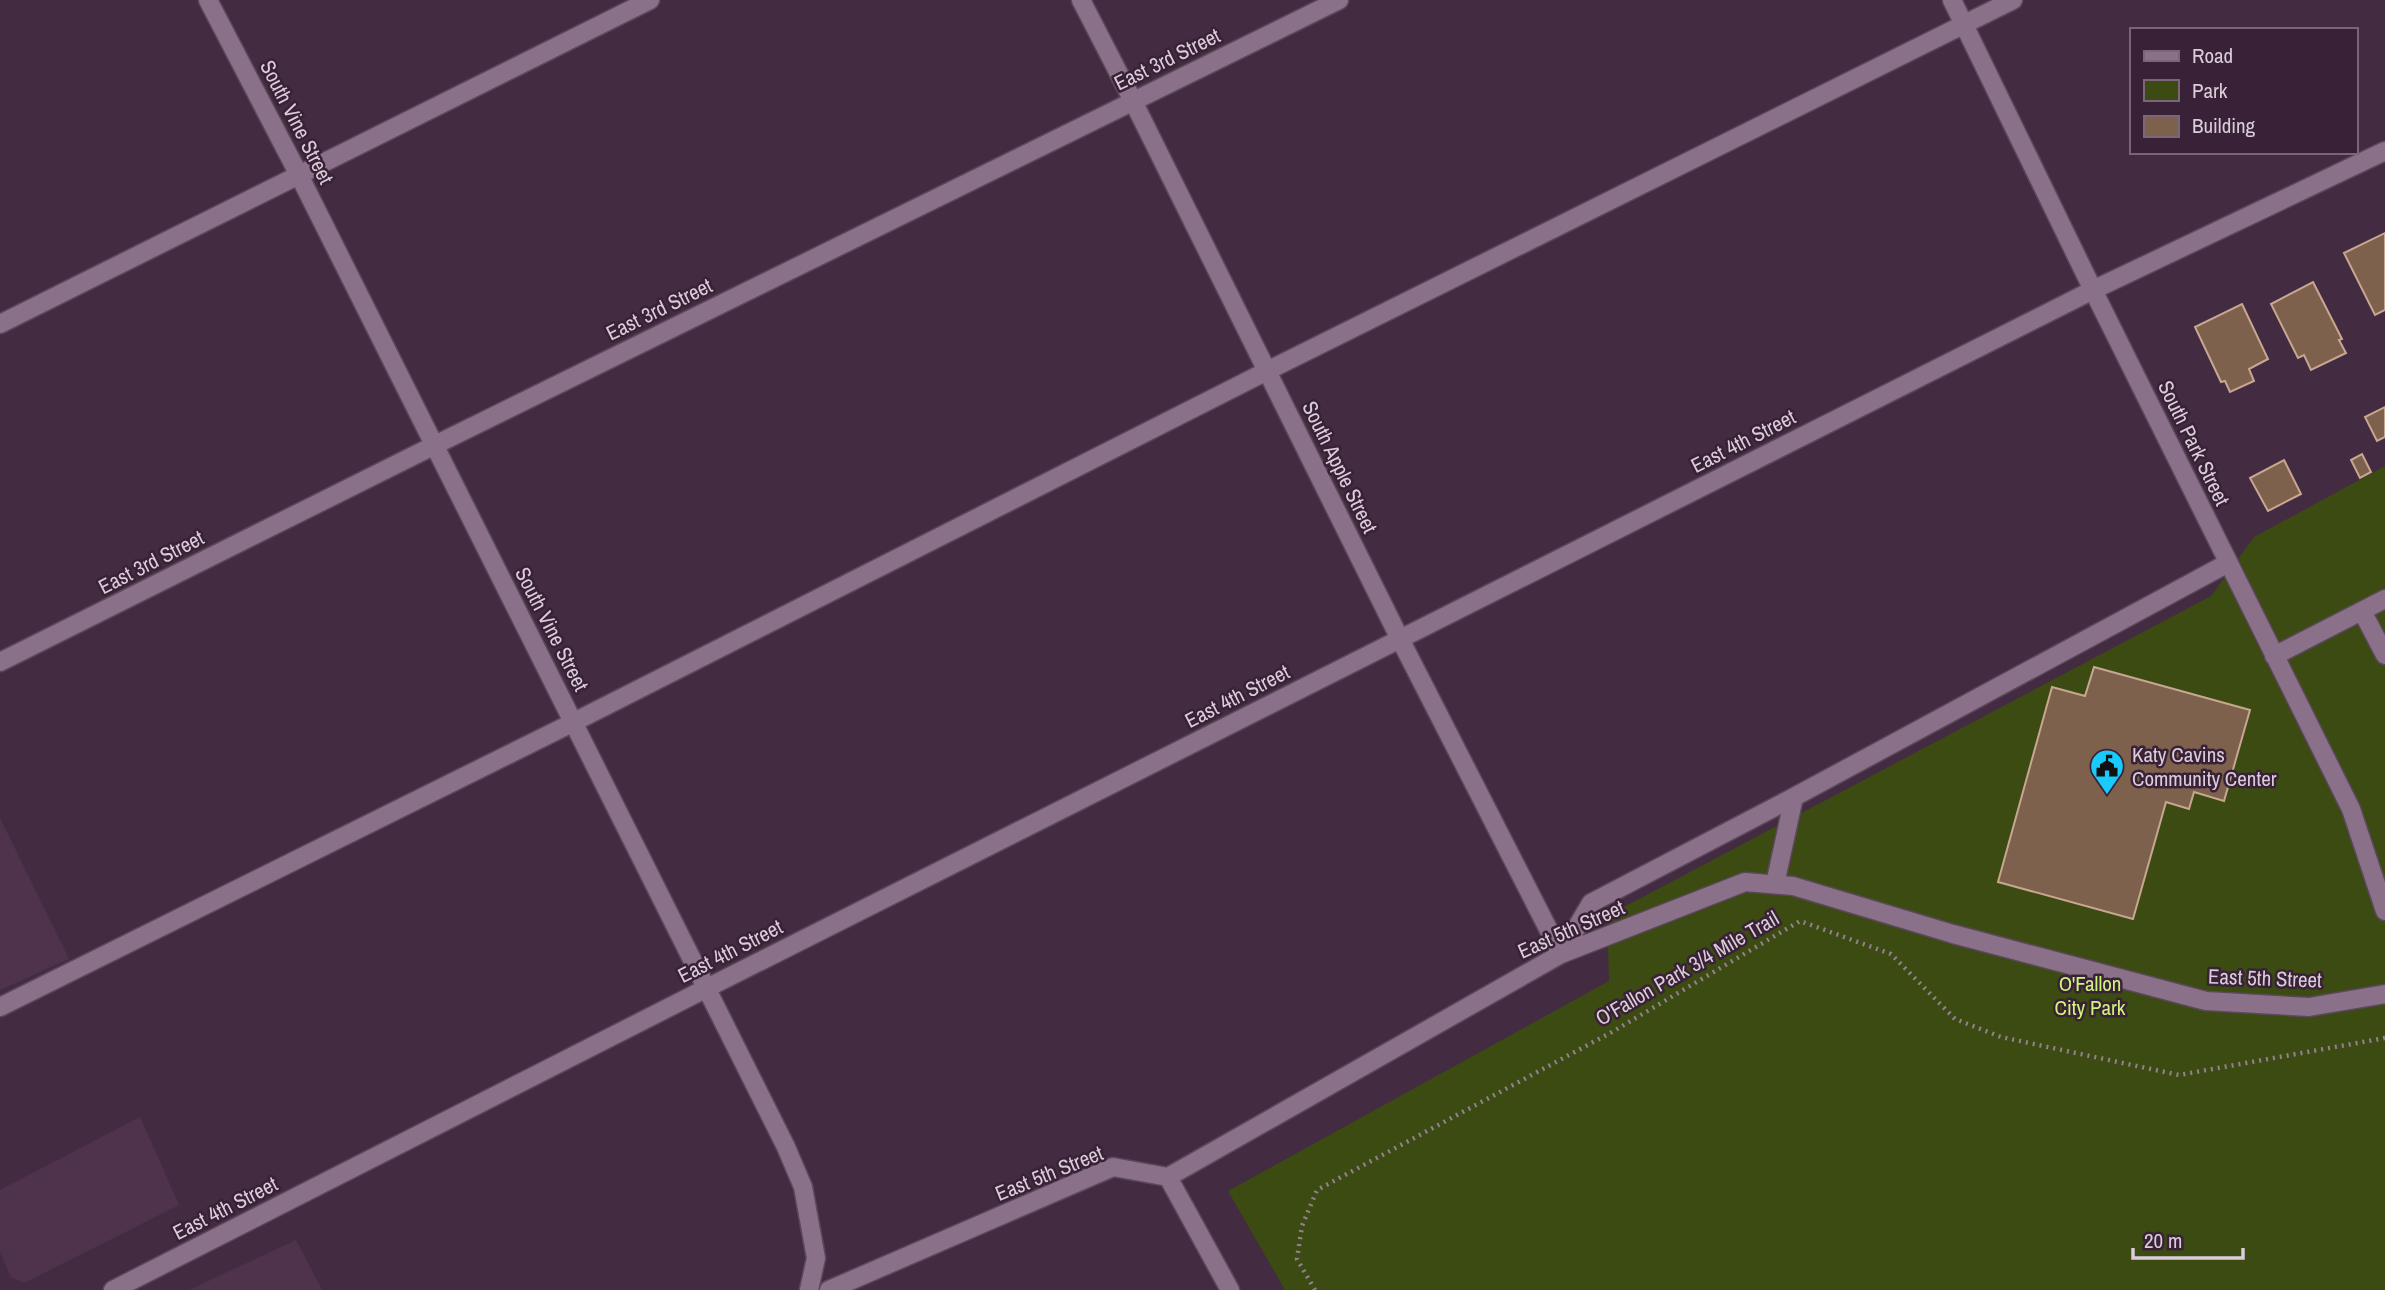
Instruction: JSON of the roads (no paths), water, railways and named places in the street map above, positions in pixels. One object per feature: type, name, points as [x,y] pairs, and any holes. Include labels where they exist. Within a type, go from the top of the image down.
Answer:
[{"type":"street","name":"South Vine Street","points":[[208,0],[299,175],[786,1147],[803,1187],[816,1258],[808,1290]]},
{"type":"street","points":[[0,324],[650,0]]},
{"type":"street","name":"South Apple Street","points":[[1081,0],[1400,639],[1561,954]]},
{"type":"street","name":"East 3rd Street","points":[[0,662],[1339,0]]},
{"type":"street","name":"South Park Street","points":[[1952,0],[2351,809],[2385,911]]},
{"type":"street","points":[[0,1007],[574,723],[1267,371],[2013,0]]},
{"type":"street","name":"East 4th Street","points":[[113,1290],[2093,290],[2385,151]]},
{"type":"street","points":[[1561,954],[1591,903],[2228,563]]},
{"type":"street","points":[[2274,656],[2385,600]]},
{"type":"street","points":[[2362,611],[2385,655]]},
{"type":"street","points":[[1775,884],[1794,797]]},
{"type":"street","name":"East 5th Street","points":[[829,1290],[1113,1167],[1168,1177],[1561,954],[1745,882],[1793,886],[1953,933],[2206,1001],[2309,1007],[2385,994]]},
{"type":"street","points":[[1168,1177],[1230,1290]]},
{"type":"place","name":"Katy Cavins Community Center","points":[[2107,796]]},
{"type":"park label","name":"O'Fallon City Park","points":[[2090,995]]}]
